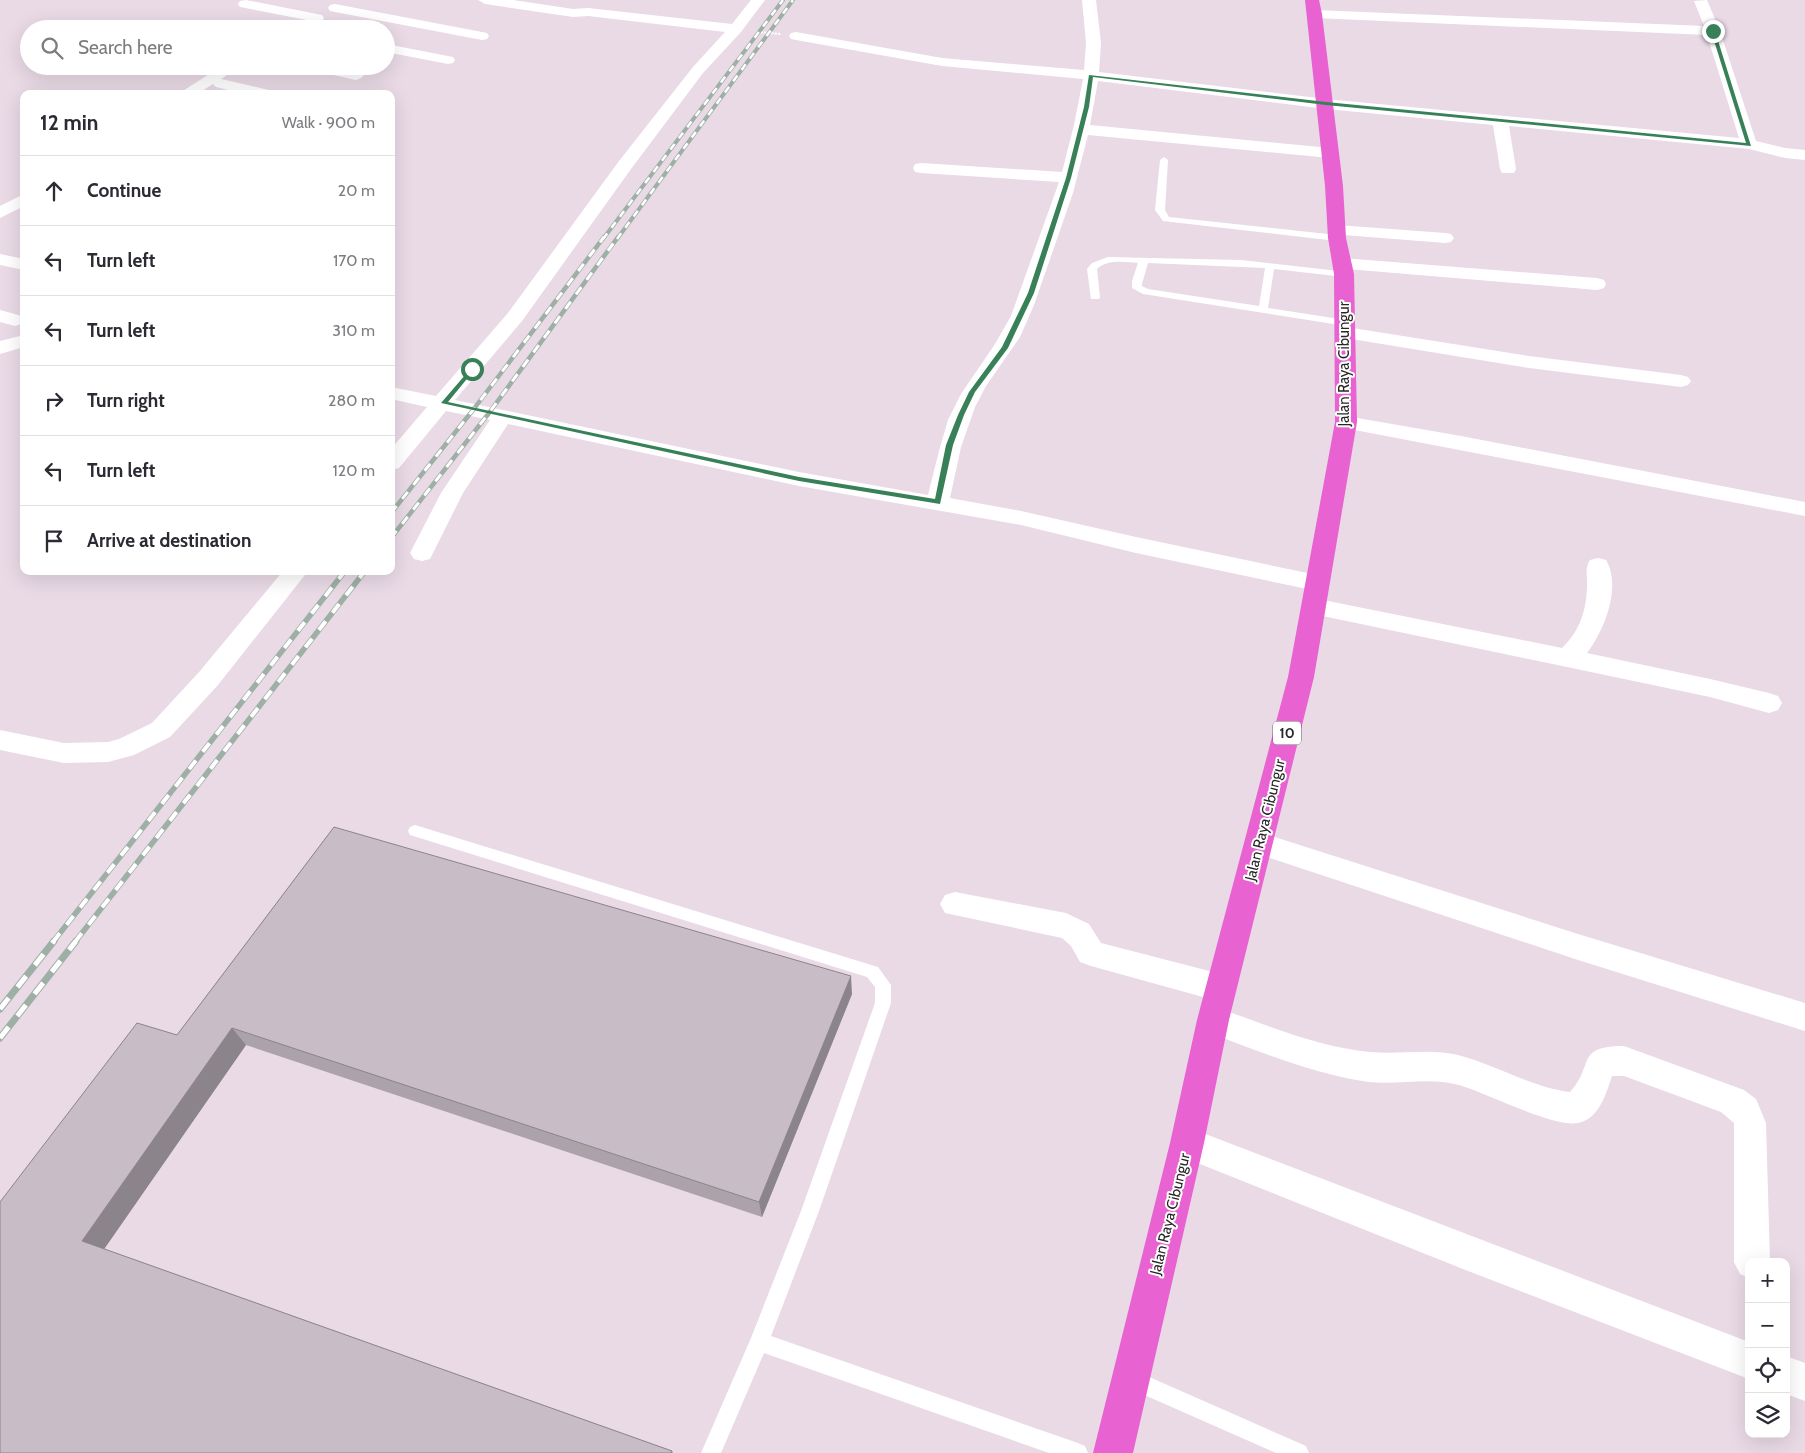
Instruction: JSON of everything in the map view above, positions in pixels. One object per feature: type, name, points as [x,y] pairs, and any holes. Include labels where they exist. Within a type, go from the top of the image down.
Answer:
[{"type":"highway","name":"Jalan Raya Cibungur","points":[[1113,1453],[1187,1143],[1213,1020],[1301,677],[1346,422],[1346,328],[1343,269],[1337,234],[1326,104],[1314,7]]},
{"type":"street","points":[[321,20],[343,6],[365,0]]},
{"type":"street","points":[[485,0],[573,13],[588,12],[736,28]]},
{"type":"street","points":[[531,0],[579,7],[588,12]]},
{"type":"street","points":[[395,458],[444,403],[525,305],[625,165],[698,70],[736,28],[758,0]]},
{"type":"street","points":[[938,502],[950,445],[961,415],[972,392],[1005,348],[1024,308],[1069,178],[1086,107],[1093,54],[1089,0]]},
{"type":"street","points":[[1701,1],[1713,31],[1749,144]]},
{"type":"street","points":[[245,4],[305,20]]},
{"type":"street","points":[[343,6],[482,36]]},
{"type":"street","points":[[1314,7],[1713,31]]},
{"type":"street","points":[[796,36],[942,62],[1090,76],[1326,104],[1749,144],[1785,153],[1805,155]]},
{"type":"street","points":[[395,50],[448,60]]},
{"type":"street","points":[[193,90],[219,75]]},
{"type":"street","points":[[211,90],[236,75]]},
{"type":"street","points":[[221,84],[249,90]]},
{"type":"street","points":[[1500,121],[1508,169]]},
{"type":"street","points":[[1081,129],[1330,153]]},
{"type":"street","points":[[921,168],[1069,178]]},
{"type":"street","points":[[12,206],[20,193]]},
{"type":"street","points":[[1337,234],[1445,238]]},
{"type":"street","points":[[0,259],[20,264]]},
{"type":"street","points":[[1343,269],[1597,284]]},
{"type":"street","points":[[1346,328],[1529,362],[1681,381]]},
{"type":"street","points":[[0,348],[11,342],[20,341]]},
{"type":"street","points":[[395,394],[799,479],[1021,518],[1136,545],[1315,594],[1567,658],[1710,688],[1769,703]]},
{"type":"street","points":[[422,553],[452,492],[503,416]]},
{"type":"street","points":[[1346,422],[1458,441],[1710,492],[1805,509]]},
{"type":"street","points":[[1567,658],[1580,647],[1595,621],[1601,584],[1598,566]]},
{"type":"street","points":[[0,740],[64,753],[108,752],[125,748],[154,734],[176,716],[293,575]]},
{"type":"street","points":[[1259,843],[1578,947],[1805,1017]]},
{"type":"street","points":[[955,904],[1066,926],[1074,929],[1083,937],[1091,953],[1221,988]]},
{"type":"street","points":[[1213,1020],[1306,1051],[1349,1063],[1371,1067],[1426,1066],[1457,1069],[1559,1106],[1577,1108],[1589,1095],[1599,1067],[1606,1061],[1624,1061],[1732,1101],[1744,1110],[1750,1123],[1752,1258]]},
{"type":"street","points":[[1187,1143],[1442,1242],[1586,1301],[1745,1360]]},
{"type":"street","points":[[1790,1376],[1805,1382]]},
{"type":"lane","points":[[1164,160],[1160,210],[1166,219],[1337,234]]},
{"type":"lane","points":[[1144,260],[1143,268],[1136,282],[1137,288],[1146,292],[1263,311],[1346,328]]},
{"type":"lane","points":[[1095,297],[1092,269],[1096,263],[1106,261],[1189,260],[1343,269]]},
{"type":"lane","points":[[1263,311],[1270,265]]},
{"type":"lane","points":[[414,831],[872,972],[883,985],[883,1003],[810,1211],[711,1453]]},
{"type":"lane","points":[[758,1342],[1078,1453]]},
{"type":"lane","points":[[1130,1379],[1299,1453]]},
{"type":"path","points":[[736,28],[796,36]]},
{"type":"building","points":[[334,827],[851,976],[759,1202],[232,1028],[82,1241],[672,1451],[671,1453],[0,1453],[0,1202],[137,1023],[177,1035]]},
{"type":"railway","points":[[603,239],[783,0]]},
{"type":"railway","points":[[617,239],[793,0]]},
{"type":"railway","points":[[395,508],[473,410],[604,237]]},
{"type":"railway","points":[[395,533],[489,413],[618,237]]},
{"type":"railway","points":[[53,942],[342,575]]},
{"type":"railway","points":[[75,942],[362,575]]},
{"type":"railway","points":[[0,1009],[54,941]]},
{"type":"railway","points":[[0,1038],[76,941]]},
{"type":"route","points":[[472,369],[444,403],[799,479],[938,502],[950,445],[961,415],[972,392],[1005,348],[1031,293],[1069,178],[1086,107],[1090,76],[1326,104],[1441,113],[1548,126],[1749,144],[1713,31]]}]
